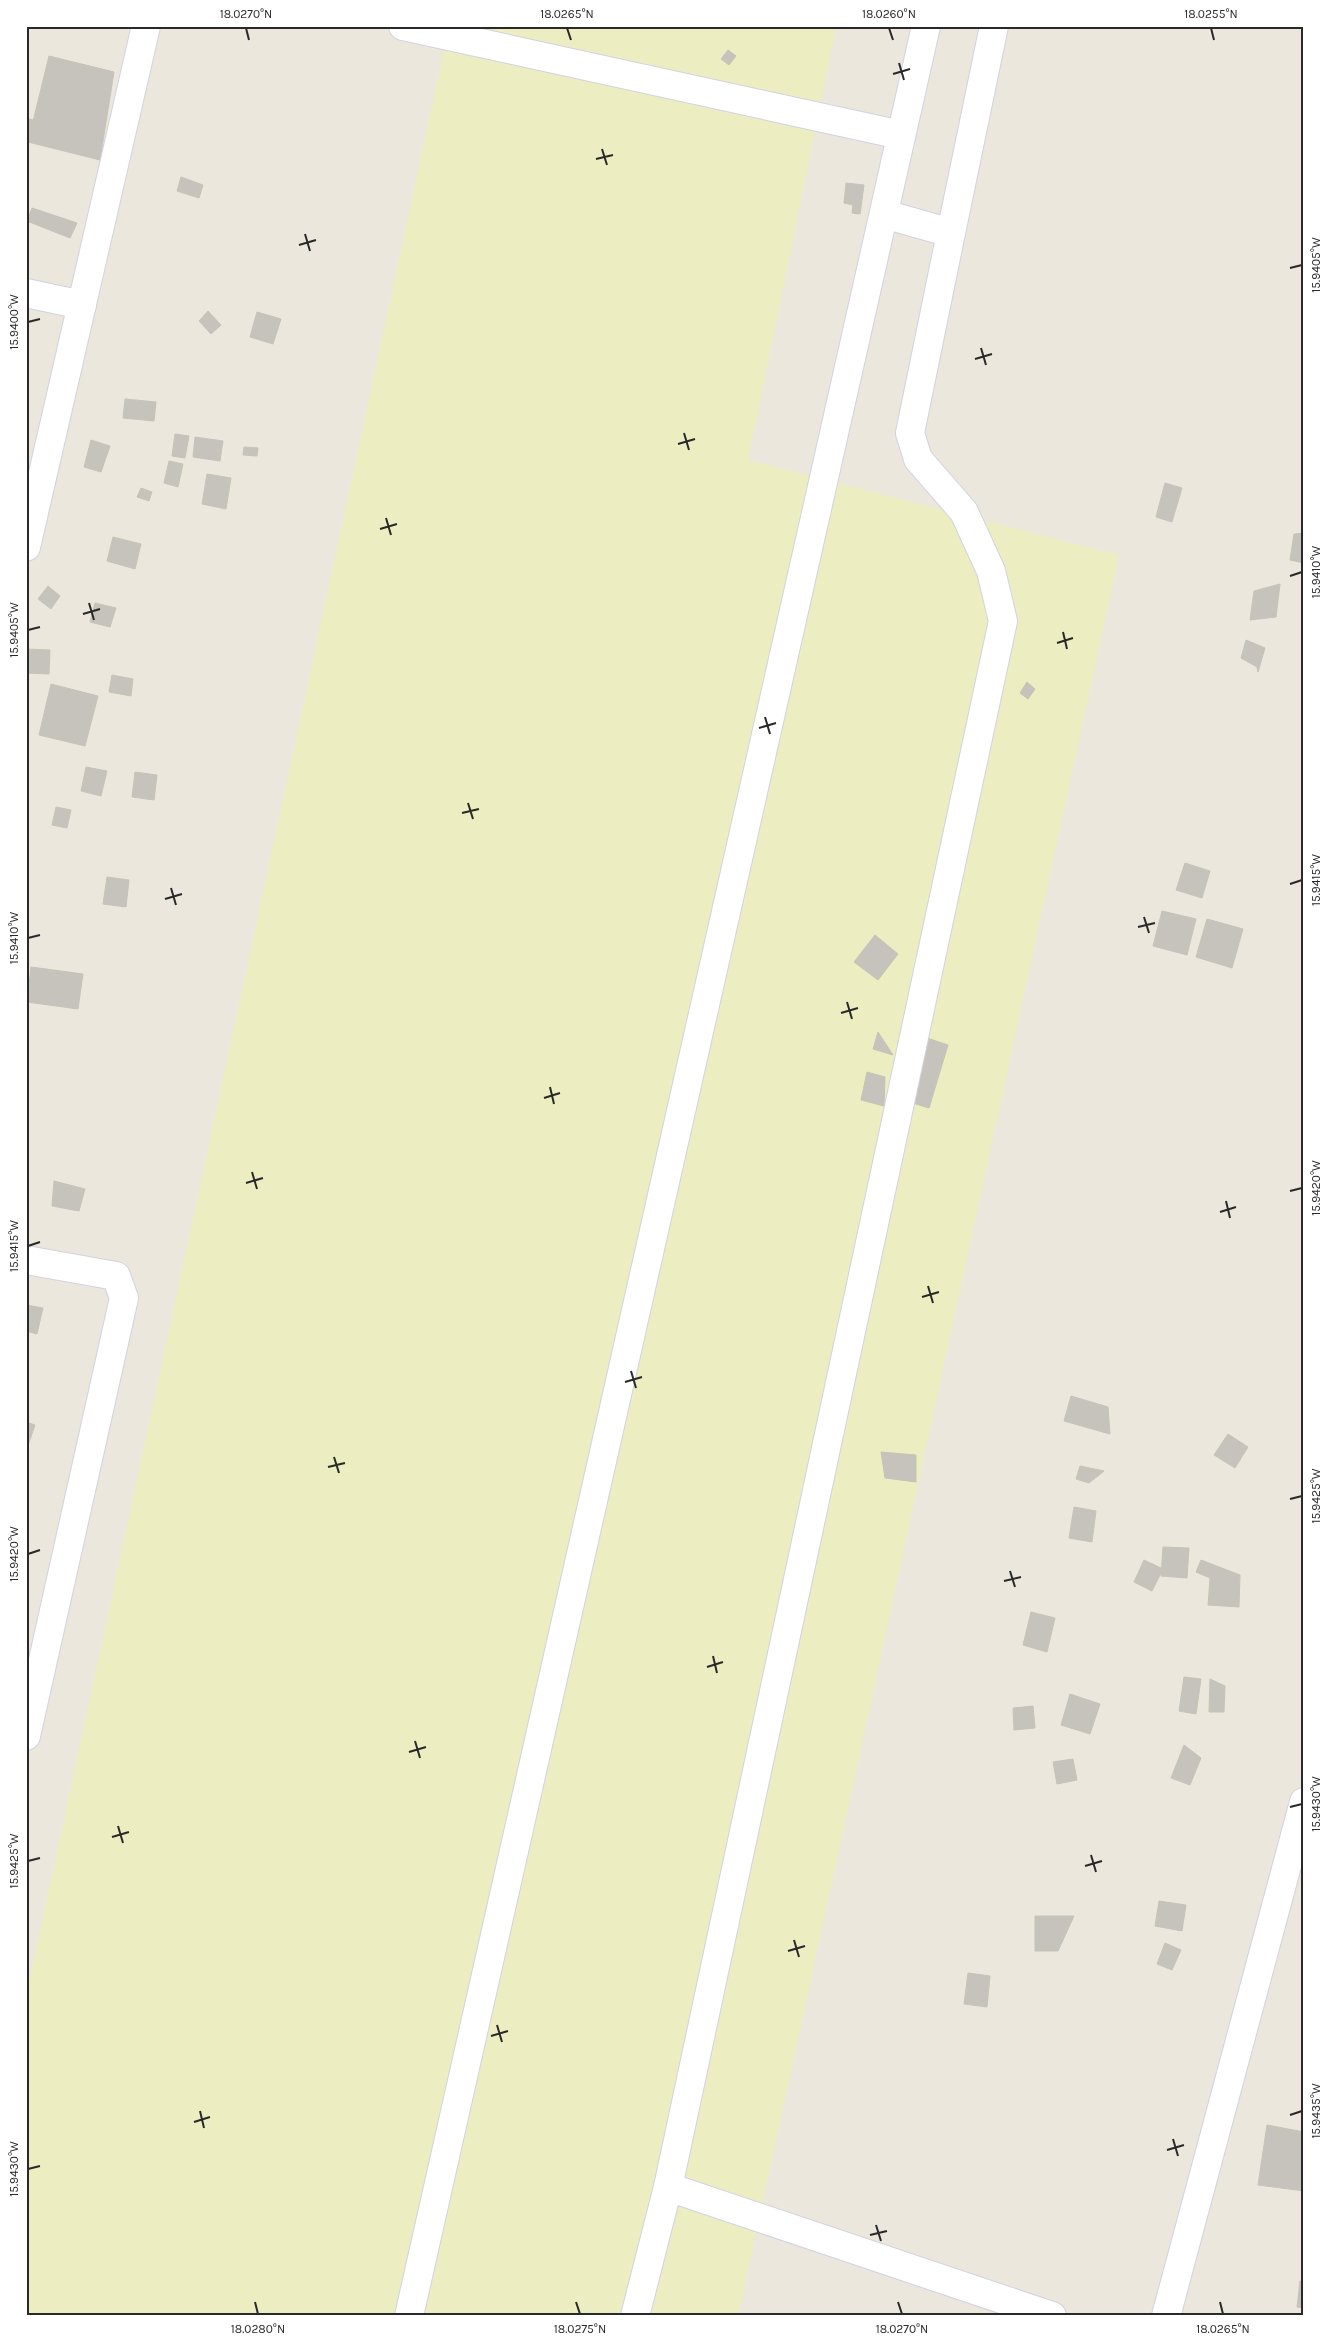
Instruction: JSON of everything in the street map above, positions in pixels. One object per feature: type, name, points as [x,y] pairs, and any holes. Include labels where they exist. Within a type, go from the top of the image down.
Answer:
[{"type":"street","points":[[26,547],[146,26]]},
{"type":"street","points":[[403,26],[901,135]]},
{"type":"street","points":[[409,2316],[926,26]]},
{"type":"street","points":[[635,2316],[668,2187],[1003,621],[992,570],[964,512],[918,459],[910,432],[994,26]]},
{"type":"street","points":[[884,214],[950,233]]},
{"type":"street","points":[[26,293],[82,305]]},
{"type":"street","points":[[26,1260],[116,1276],[124,1298],[31,1694],[26,1736]]},
{"type":"street","points":[[1166,2316],[1304,1802]]},
{"type":"street","points":[[668,2187],[1052,2316]]},
{"type":"sand","points":[[449,26],[836,26],[748,460],[1119,555],[738,2316],[26,2316],[26,1996]]},
{"type":"building","points":[[728,50],[736,56],[729,65],[721,59]]},
{"type":"building","points":[[49,56],[114,72],[100,160],[28,142]]},
{"type":"building","points":[[26,118],[33,120],[28,142],[26,142]]},
{"type":"building","points":[[181,177],[203,185],[199,198],[177,191]]},
{"type":"building","points":[[846,183],[864,185],[860,214],[852,213],[853,205],[844,203]]},
{"type":"building","points":[[32,208],[77,223],[70,238],[27,221]]},
{"type":"building","points":[[208,311],[221,325],[211,334],[199,321]]},
{"type":"building","points":[[257,312],[281,319],[273,344],[250,337]]},
{"type":"building","points":[[125,399],[156,402],[154,421],[123,418]]},
{"type":"building","points":[[175,434],[189,436],[185,458],[172,456]]},
{"type":"building","points":[[195,437],[223,441],[220,461],[193,457]]},
{"type":"building","points":[[91,440],[110,446],[101,472],[84,467]]},
{"type":"building","points":[[244,447],[258,448],[257,456],[243,455]]},
{"type":"building","points":[[169,461],[183,464],[178,487],[164,483]]},
{"type":"building","points":[[207,474],[231,478],[226,509],[202,504]]},
{"type":"building","points":[[1165,483],[1182,488],[1172,522],[1156,517]]},
{"type":"building","points":[[141,488],[152,492],[149,501],[137,497]]},
{"type":"building","points":[[1304,533],[1304,563],[1290,560],[1294,534]]},
{"type":"building","points":[[113,537],[141,544],[135,569],[107,561]]},
{"type":"building","points":[[1280,584],[1276,617],[1250,620],[1254,591]]},
{"type":"building","points":[[48,586],[60,596],[51,609],[38,599]]},
{"type":"building","points":[[95,603],[116,608],[110,627],[90,622]]},
{"type":"building","points":[[1246,640],[1265,648],[1258,672],[1257,667],[1241,658]]},
{"type":"building","points":[[26,649],[50,650],[49,674],[26,673]]},
{"type":"building","points":[[112,675],[133,679],[131,696],[109,692]]},
{"type":"building","points":[[1027,682],[1035,689],[1028,699],[1020,693]]},
{"type":"building","points":[[51,684],[98,696],[85,746],[39,735]]},
{"type":"building","points":[[86,767],[107,771],[101,796],[81,791]]},
{"type":"building","points":[[135,772],[157,775],[154,800],[132,797]]},
{"type":"building","points":[[56,807],[71,810],[67,828],[52,825]]},
{"type":"building","points":[[1185,863],[1210,871],[1202,898],[1176,890]]},
{"type":"building","points":[[107,877],[129,880],[126,907],[103,904]]},
{"type":"building","points":[[1162,911],[1196,919],[1187,955],[1153,946]]},
{"type":"building","points":[[1207,919],[1243,929],[1232,968],[1196,957]]},
{"type":"building","points":[[875,935],[898,954],[878,980],[854,962]]},
{"type":"building","points":[[31,967],[83,974],[78,1009],[27,1002]]},
{"type":"building","points":[[878,1032],[893,1055],[873,1049]]},
{"type":"building","points":[[921,1036],[948,1045],[929,1108],[903,1100]]},
{"type":"building","points":[[867,1072],[885,1077],[884,1106],[861,1100]]},
{"type":"building","points":[[54,1181],[85,1189],[79,1211],[52,1206]]},
{"type":"building","points":[[26,1305],[43,1308],[37,1334],[26,1331]]},
{"type":"building","points":[[1071,1396],[1108,1407],[1110,1434],[1064,1421]]},
{"type":"building","points":[[26,1422],[35,1425],[26,1451]]},
{"type":"building","points":[[1228,1434],[1248,1447],[1235,1468],[1214,1455]]},
{"type":"building","points":[[881,1452],[916,1455],[916,1482],[885,1478]]},
{"type":"building","points":[[1080,1466],[1104,1471],[1089,1483],[1076,1479]]},
{"type":"building","points":[[1074,1507],[1096,1511],[1092,1542],[1069,1538]]},
{"type":"building","points":[[1163,1547],[1189,1548],[1187,1578],[1161,1576]]},
{"type":"building","points":[[1144,1560],[1163,1569],[1152,1591],[1134,1582]]},
{"type":"building","points":[[1201,1560],[1240,1575],[1239,1607],[1208,1605],[1210,1578],[1196,1572]]},
{"type":"building","points":[[1031,1612],[1055,1618],[1047,1652],[1023,1645]]},
{"type":"building","points":[[1184,1677],[1201,1679],[1196,1714],[1179,1711]]},
{"type":"building","points":[[1210,1679],[1225,1686],[1224,1712],[1209,1712]]},
{"type":"building","points":[[1070,1694],[1100,1704],[1090,1734],[1061,1725]]},
{"type":"building","points":[[1033,1706],[1035,1728],[1014,1730],[1013,1708]]},
{"type":"building","points":[[1184,1745],[1201,1758],[1190,1785],[1171,1778]]},
{"type":"building","points":[[1073,1759],[1077,1780],[1057,1784],[1053,1762]]},
{"type":"building","points":[[1159,1901],[1186,1905],[1182,1931],[1155,1926]]},
{"type":"building","points":[[1035,1916],[1074,1916],[1058,1951],[1035,1951]]},
{"type":"building","points":[[1165,1943],[1181,1950],[1172,1970],[1157,1964]]},
{"type":"building","points":[[968,1973],[990,1976],[987,2007],[964,2004]]},
{"type":"building","points":[[1267,2125],[1304,2132],[1304,2191],[1258,2185]]},
{"type":"building","points":[[1300,2281],[1304,2281],[1304,2308],[1297,2307]]}]
